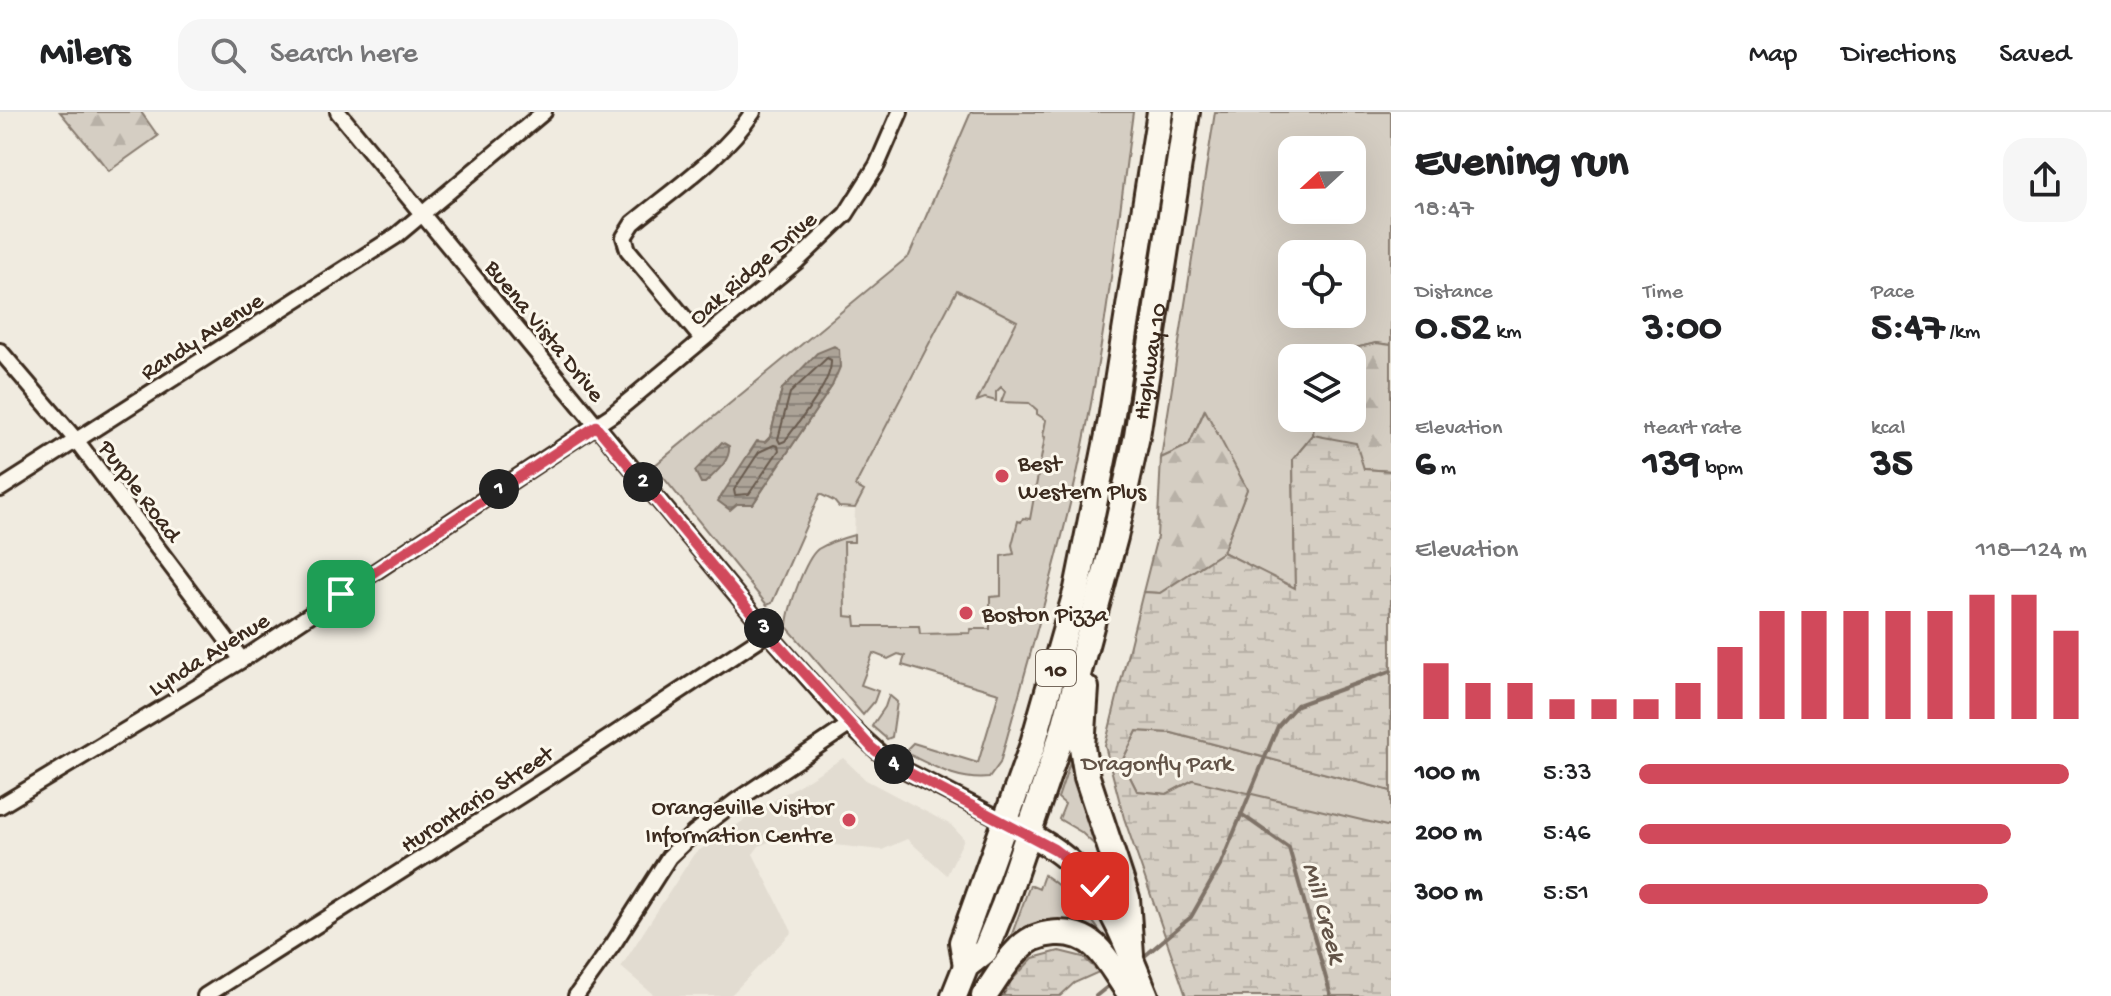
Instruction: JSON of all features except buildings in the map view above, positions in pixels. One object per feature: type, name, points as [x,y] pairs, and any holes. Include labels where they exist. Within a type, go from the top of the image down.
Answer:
[{"type":"highway","name":"Highway 10","points":[[966,966],[962,942],[1052,682],[1092,523],[1160,112]]},
{"type":"highway","name":"Highway 10","points":[[954,996],[966,966],[985,951],[1004,905],[1063,731],[1115,537],[1137,436],[1187,112]]},
{"type":"highway","points":[[1089,633],[1082,747],[1087,777],[1127,898],[1131,980]]},
{"type":"highway","points":[[984,996],[1018,948],[1047,934],[1083,938],[1131,980]]},
{"type":"main road","points":[[1006,822],[1029,833],[1078,867],[1095,886],[1112,910],[1131,980]]},
{"type":"street","name":"Buena Vista Drive","points":[[338,112],[768,633],[849,725],[891,763],[1006,822]]},
{"type":"street","name":"Randy Avenue","points":[[0,489],[396,236],[544,112]]},
{"type":"street","points":[[702,339],[628,250],[624,237],[633,223],[719,152],[753,112]]},
{"type":"street","name":"Oak Ridge Drive","points":[[596,426],[797,261],[846,214],[877,165],[900,112]]},
{"type":"street","name":"Purple Road","points":[[0,351],[76,440],[242,660]]},
{"type":"street","name":"Lynda Avenue","points":[[0,806],[242,660],[596,426]]},
{"type":"street","name":"Hurontario Street","points":[[205,996],[529,790],[768,633]]},
{"type":"street","points":[[576,996],[669,857],[736,801],[849,725]]},
{"type":"shaded area","points":[[957,289],[1023,325],[1053,391],[1040,526],[1014,554],[1001,556],[1001,596],[990,598],[990,629],[971,629],[971,633],[919,634],[918,626],[855,626],[845,616],[844,542],[854,541],[855,508],[863,491],[855,487]]},
{"type":"shaded area","points":[[843,758],[866,780],[951,825],[964,839],[947,875],[907,839],[882,850],[776,839],[759,846],[753,854],[792,932],[730,996],[655,996],[621,967],[694,854]]},
{"type":"green space","points":[[60,112],[141,112],[158,136],[109,171]]},
{"type":"green space","points":[[971,112],[1133,112],[1102,339],[1077,474],[1000,763],[989,778],[947,772],[908,754],[908,748],[913,743],[978,763],[999,693],[902,665],[905,656],[898,654],[888,659],[873,653],[861,685],[878,691],[874,702],[863,715],[787,627],[798,586],[813,555],[826,545],[854,535],[854,542],[844,542],[845,616],[855,617],[856,626],[919,626],[920,634],[970,633],[971,629],[990,629],[990,597],[1001,596],[1001,556],[1014,554],[1012,545],[1018,521],[1030,519],[1045,437],[1046,420],[1029,403],[1001,402],[1005,392],[1001,387],[996,392],[996,401],[985,398],[977,401],[1017,321],[957,290],[855,486],[864,491],[855,508],[839,507],[820,494],[772,603],[767,605],[654,466],[909,256]],"holes":[[[832,386],[753,504],[737,504],[770,437],[782,389]]]},
{"type":"green space","points":[[1215,112],[1391,112],[1391,345],[1278,344],[1278,432],[1313,432],[1293,459],[1295,589],[1223,552],[1247,489],[1204,411],[1189,445],[1161,458]]},
{"type":"green space","points":[[1366,345],[1391,345],[1391,471],[1364,469],[1313,435],[1313,432],[1366,432]]},
{"type":"green space","points":[[1205,410],[1247,489],[1223,552],[1160,593],[1143,592],[1157,537],[1161,458],[1189,445]]},
{"type":"green space","points":[[1313,435],[1356,443],[1364,469],[1391,471],[1391,791],[1172,733],[1137,731],[1122,761],[1137,791],[1167,794],[1193,780],[1391,827],[1391,996],[1186,996],[1124,818],[1105,746],[1143,592],[1160,593],[1223,552],[1295,588],[1293,459]]},
{"type":"green space","points":[[889,695],[897,702],[892,737],[887,739],[872,726]]},
{"type":"green space","name":"Dragonfly Park","points":[[1137,731],[1172,733],[1391,791],[1391,996],[1193,780],[1167,794],[1137,791],[1122,761]]},
{"type":"green space","points":[[1075,747],[1101,851],[1081,832],[1059,819],[1065,804],[1058,798]]},
{"type":"green space","points":[[1044,875],[1079,905],[1107,942],[1021,934],[1009,942],[1030,885],[1039,889]]},
{"type":"green space","points":[[1059,951],[1083,957],[1099,972],[1074,983],[1060,996],[1003,996],[1010,982],[1033,958]]},
{"type":"water","points":[[834,346],[839,349],[840,367],[832,386],[753,504],[737,504],[730,510],[718,501],[757,441],[765,442],[770,437],[782,389],[817,353]]},
{"type":"water","points":[[722,442],[729,446],[728,457],[705,483],[701,483],[695,471]]},
{"type":"waterway","points":[[1140,960],[1191,917],[1220,866],[1278,726],[1297,705],[1391,671]]},
{"type":"waterway","name":"Mill Creek","points":[[1241,814],[1289,848],[1331,996]]},
{"type":"waterway","points":[[1096,996],[1111,984]]},
{"type":"place","name":"Best Western Plus","points":[[1002,476]]},
{"type":"place","name":"Boston Pizza","points":[[966,613]]},
{"type":"place","name":"Orangeville Visitor Information Centre","points":[[849,820]]},
{"type":"route","points":[[341,594],[596,426],[768,633],[872,748],[891,763],[1029,833],[1078,867],[1095,886]]}]
